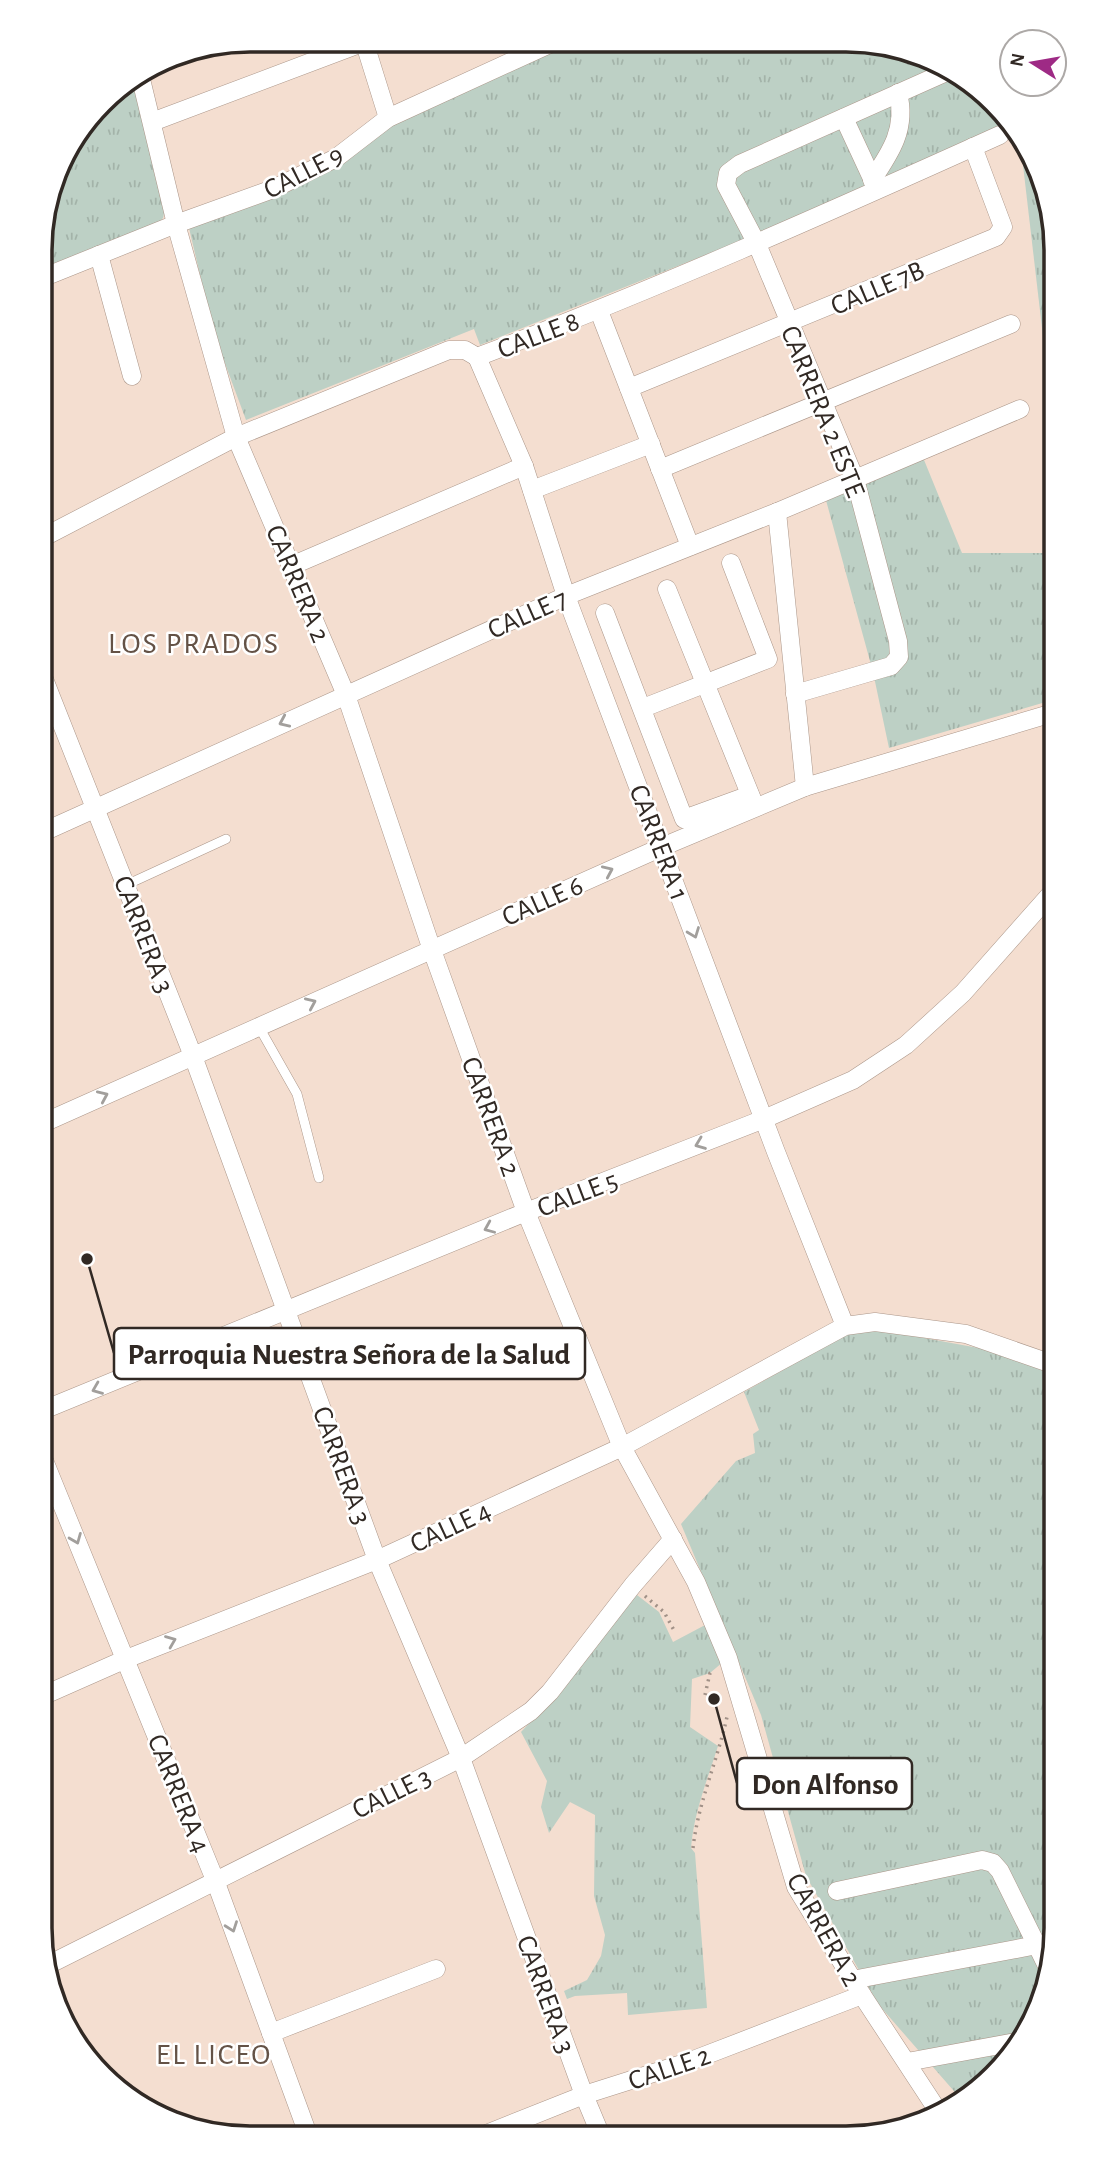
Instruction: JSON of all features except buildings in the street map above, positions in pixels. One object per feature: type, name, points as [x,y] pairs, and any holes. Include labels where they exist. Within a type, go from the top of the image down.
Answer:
[{"type":"street","points":[[152,122],[334,53]]},
{"type":"street","points":[[369,53],[388,118]]},
{"type":"street","name":"CALLE 9","points":[[53,274],[176,224],[273,189],[336,158],[388,118],[531,53]]},
{"type":"street","points":[[875,185],[844,118],[938,76]]},
{"type":"street","name":"CARRERA 2","points":[[143,85],[176,224],[236,437],[346,695],[432,950],[526,1212],[622,1447],[696,1582],[728,1658],[796,1887],[934,2105]]},
{"type":"street","points":[[875,185],[901,126],[898,93]]},
{"type":"street","name":"CARRERA 2 ESTE","points":[[795,694],[891,666],[899,657],[898,641],[855,479],[757,244],[726,185],[728,173],[740,164],[844,118]]},
{"type":"street","name":"CALLE 8","points":[[53,532],[236,437],[449,350],[465,350],[477,357],[599,311],[757,244],[875,185],[1000,135]]},
{"type":"street","name":"CALLE 7B","points":[[629,388],[996,237],[1003,227],[973,147]]},
{"type":"street","points":[[99,255],[132,376]]},
{"type":"street","points":[[599,311],[690,546]]},
{"type":"street","points":[[660,469],[1011,324]]},
{"type":"street","name":"CARRERA 1","points":[[477,357],[524,466],[566,596],[845,1326]]},
{"type":"street","name":"CALLE 7","points":[[53,827],[566,596],[777,512],[1020,409]]},
{"type":"street","points":[[532,490],[651,444]]},
{"type":"street","points":[[291,566],[524,466]]},
{"type":"street","points":[[777,512],[805,787]]},
{"type":"street","points":[[643,708],[768,659],[732,563]]},
{"type":"street","points":[[605,613],[684,819],[753,801],[667,589]]},
{"type":"street","name":"CARRERA 3","points":[[53,702],[193,1056],[377,1560],[461,1758],[597,2126]]},
{"type":"street","name":"CALLE 6","points":[[52,1119],[662,846],[753,801],[1044,716]]},
{"type":"street","name":"CALLE 5","points":[[52,1406],[288,1312],[526,1212],[764,1119],[853,1080],[906,1045],[963,993],[1044,902]]},
{"type":"street","points":[[845,1326],[875,1322],[966,1334],[1043,1359]]},
{"type":"street","name":"CALLE 4","points":[[52,1692],[126,1659],[377,1560],[622,1447],[845,1326]]},
{"type":"street","name":"CARRERA 4","points":[[52,1480],[215,1880],[305,2126]]},
{"type":"street","name":"CALLE 3","points":[[55,1961],[461,1758],[531,1711],[550,1692],[673,1539]]},
{"type":"street","points":[[837,1891],[982,1860],[993,1863],[1000,1871],[1041,1954]]},
{"type":"street","name":"CALLE 2","points":[[506,2126],[584,2095],[688,2062],[857,1987],[1037,1945]]},
{"type":"street","points":[[271,2033],[436,1969]]},
{"type":"street","points":[[907,2062],[1006,2044]]},
{"type":"lane","points":[[126,885],[226,839]]},
{"type":"lane","points":[[259,1027],[297,1094],[319,1178]]},
{"type":"path","points":[[633,1586],[664,1612],[675,1632]]},
{"type":"path","points":[[693,1848],[696,1823],[720,1748],[731,1702],[737,1693]]},
{"type":"green space","points":[[544,52],[845,52],[884,56],[933,73],[976,102],[1006,135],[480,345],[474,329],[246,420],[214,334],[189,228],[390,125]]},
{"type":"green space","points":[[135,90],[165,209],[163,218],[157,225],[53,264],[54,225],[59,199],[68,175],[79,152],[102,120]]},
{"type":"green space","points":[[1023,162],[1037,199],[1042,225],[1044,345]]},
{"type":"green space","points":[[922,455],[962,553],[1044,553],[1044,703],[889,748],[873,672],[824,493]]},
{"type":"green space","points":[[870,1328],[1028,1357],[1043,1366],[1043,1941],[1040,1967],[1023,2016],[1003,2049],[966,2086],[955,2093],[878,2004],[806,1876],[761,1715],[681,1524],[736,1461],[755,1453],[753,1434],[759,1430],[744,1392],[841,1337]]},
{"type":"green space","points":[[637,1595],[659,1612],[673,1642],[707,1624],[723,1662],[710,1673],[692,1679],[690,1727],[718,1746],[698,1809],[691,1848],[695,1853],[707,2008],[628,2015],[627,1993],[575,1996],[567,1999],[564,1991],[587,1980],[601,1956],[605,1935],[594,1896],[595,1815],[570,1802],[549,1833],[541,1807],[547,1781],[521,1732]]},
{"type":"place","name":"Parroquia Nuestra Señora de la Salud","points":[[87,1259]]},
{"type":"place","name":"Don Alfonso","points":[[714,1699]]},
{"type":"district","name":"LOS PRADOS","points":[[194,643]]},
{"type":"district","name":"EL LICEO","points":[[214,2054]]}]
